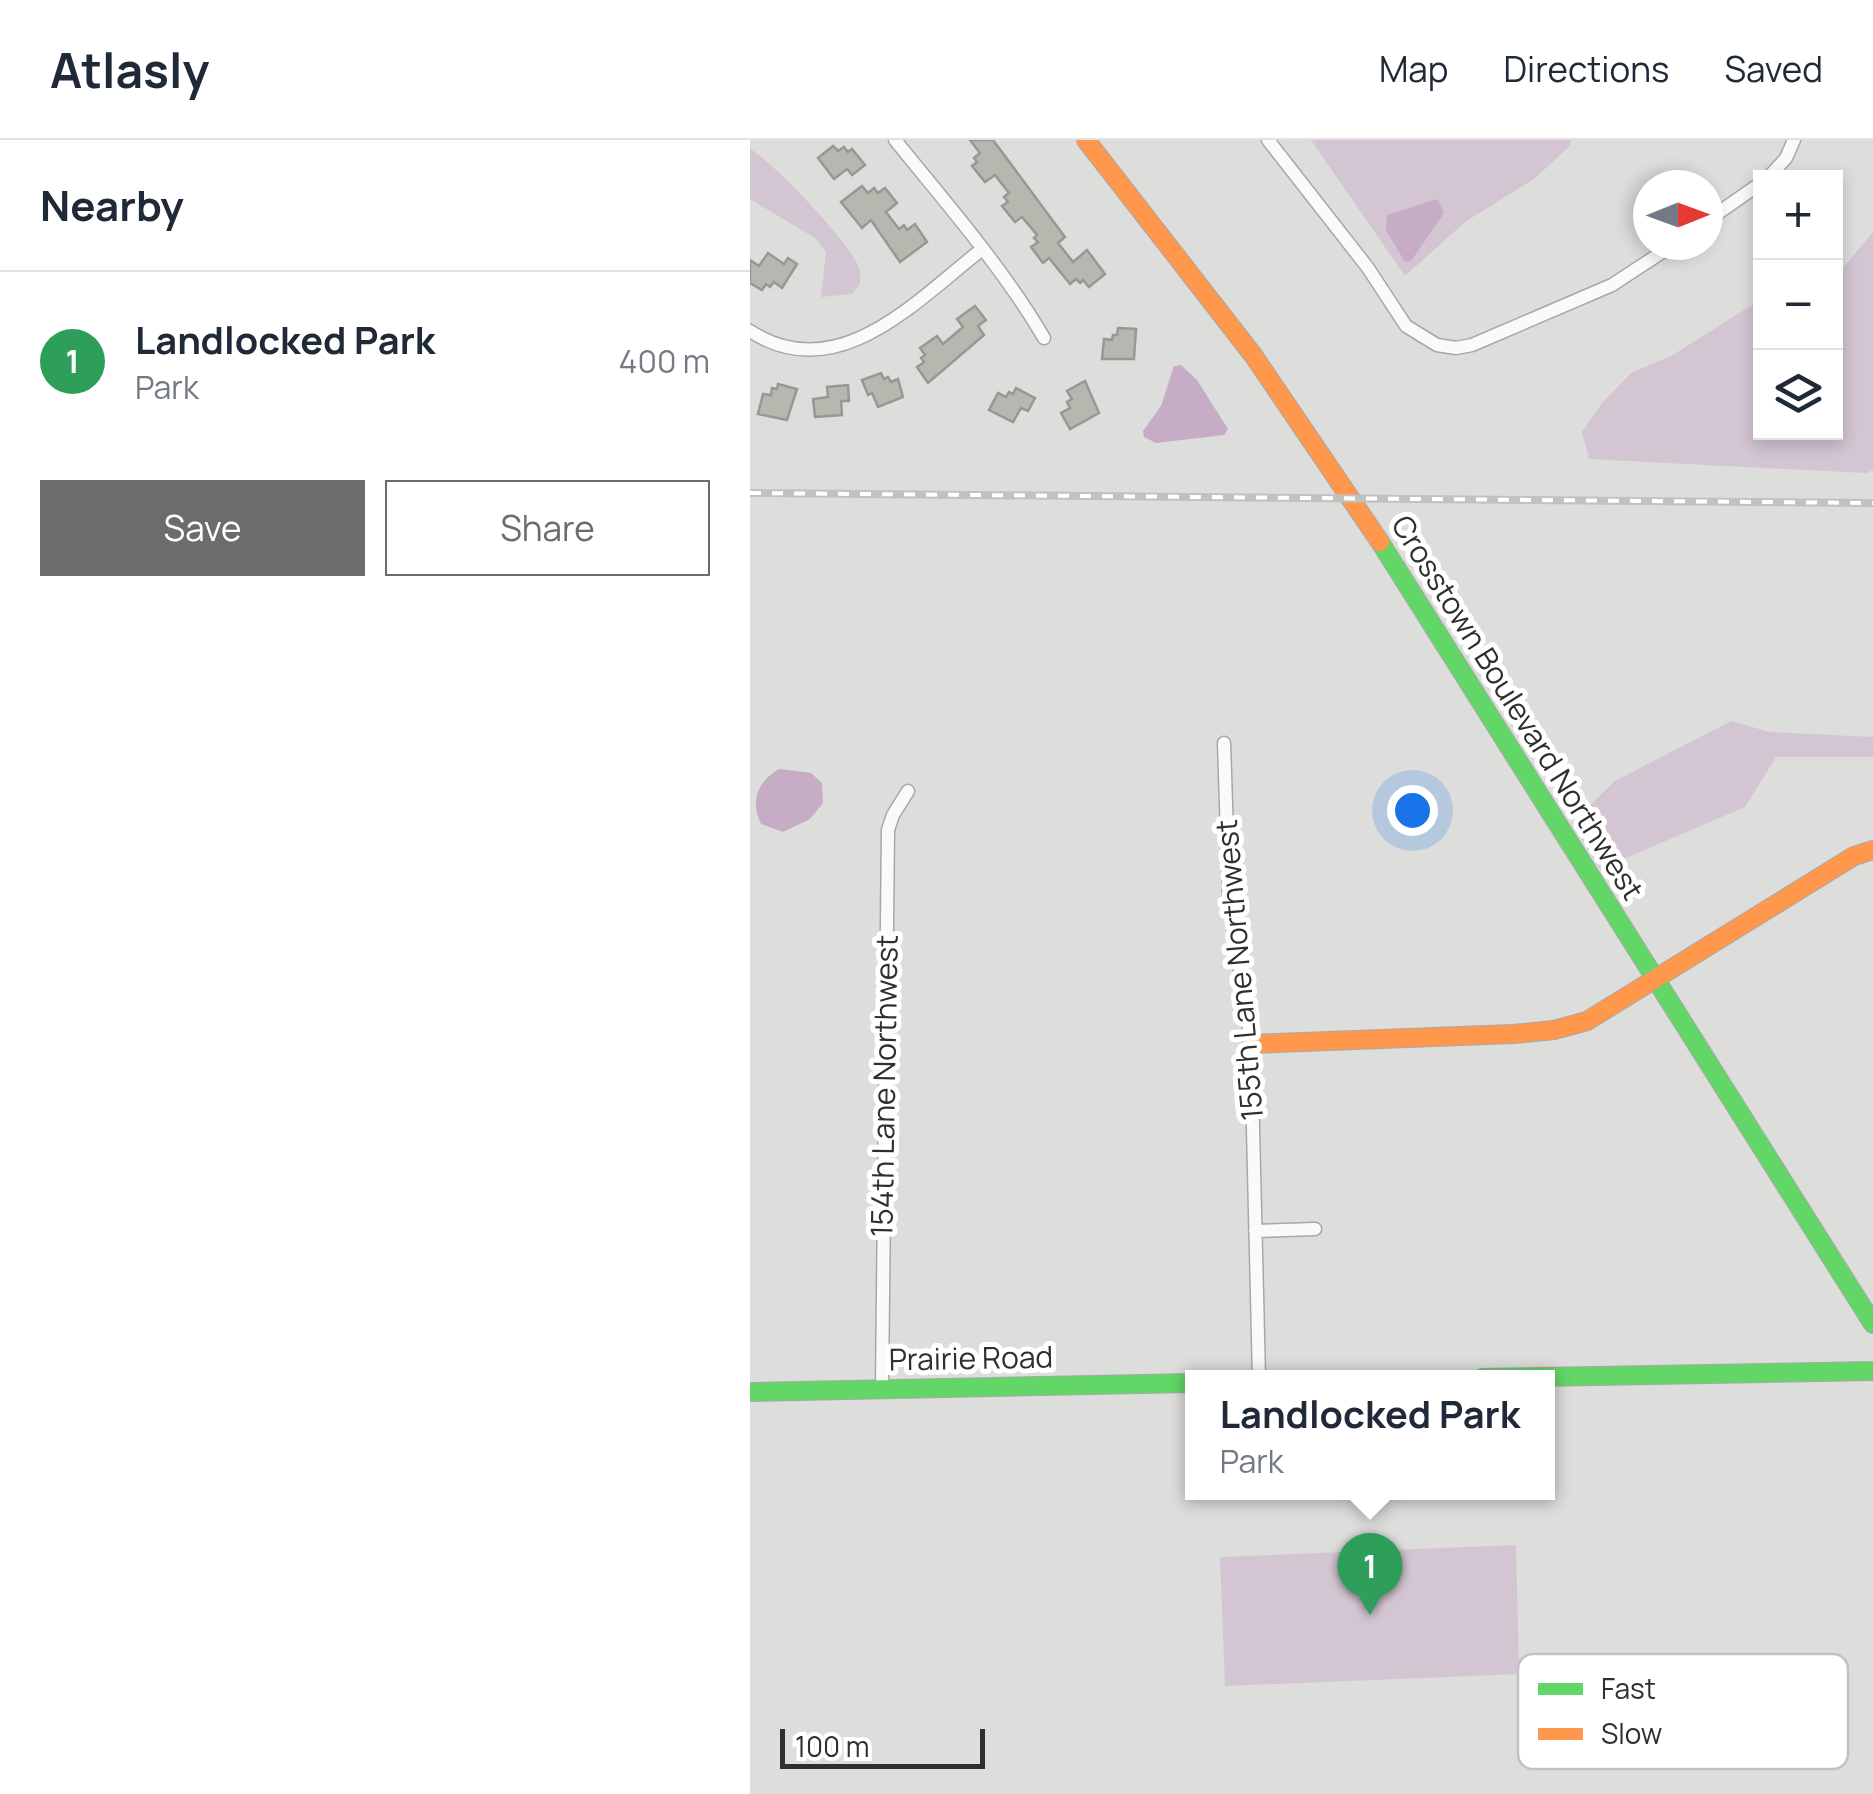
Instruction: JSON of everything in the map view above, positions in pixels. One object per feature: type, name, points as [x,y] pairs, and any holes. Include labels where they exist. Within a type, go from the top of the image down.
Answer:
[{"type":"street","points":[[895,140],[947,202],[1026,307],[1044,338]]},
{"type":"street","name":"Crosstown Boulevard Northwest","points":[[1086,140],[1293,411],[1352,498],[1873,1324]]},
{"type":"street","points":[[1268,140],[1368,268],[1406,326],[1437,345],[1472,345],[1612,285],[1650,260]]},
{"type":"street","points":[[1775,170],[1794,140]]},
{"type":"street","points":[[1723,209],[1753,188]]},
{"type":"street","points":[[750,331],[782,348],[812,350],[867,337],[981,250]]},
{"type":"street","name":"155th Lane Northwest","points":[[1224,743],[1229,897],[1251,1044],[1259,1370]]},
{"type":"street","name":"154th Lane Northwest","points":[[882,1387],[888,830],[908,791]]},
{"type":"street","points":[[1251,1044],[1554,1030],[1587,1021],[1854,856],[1873,850]]},
{"type":"street","points":[[1255,1230],[1315,1229]]},
{"type":"street","points":[[1555,1377],[1873,1371]]},
{"type":"street","name":"Prairie Road","points":[[750,1392],[1185,1383]]},
{"type":"shaded area","points":[[1311,140],[1572,140],[1534,179],[1465,222],[1405,276]]},
{"type":"shaded area","points":[[750,149],[810,204],[842,241],[859,268],[860,284],[852,294],[821,297],[826,252],[815,238],[750,199]]},
{"type":"shaded area","points":[[1437,199],[1444,213],[1411,261],[1405,262],[1386,230],[1387,215]]},
{"type":"shaded area","points":[[1873,232],[1873,470],[1866,473],[1589,459],[1582,432],[1602,403],[1631,373],[1671,356],[1753,304],[1753,440],[1843,440],[1843,268]]},
{"type":"shaded area","points":[[1181,365],[1197,380],[1228,429],[1224,435],[1156,443],[1144,437],[1143,431],[1161,406],[1174,366]]},
{"type":"shaded area","points":[[1731,721],[1770,732],[1873,737],[1873,757],[1776,757],[1745,807],[1600,869],[1572,823],[1615,781]]},
{"type":"shaded area","points":[[779,769],[811,773],[822,783],[823,803],[810,819],[783,832],[761,824],[756,808],[761,786]]},
{"type":"shaded area","points":[[1516,1545],[1518,1674],[1225,1686],[1220,1557]]},
{"type":"building","points":[[970,140],[993,140],[1065,237],[1058,243],[1073,262],[1087,250],[1105,274],[1089,287],[1083,280],[1080,283],[1076,279],[1070,284],[1049,258],[1043,263],[1031,247],[1038,242],[1034,238],[1037,235],[1022,217],[1015,222],[1002,206],[1008,202],[1004,197],[1009,193],[995,175],[985,182],[972,166],[980,153]]},
{"type":"building","points":[[833,146],[838,151],[844,147],[848,152],[852,149],[865,165],[852,175],[847,169],[834,179],[818,158]]},
{"type":"building","points":[[862,186],[868,193],[874,188],[878,193],[885,188],[897,203],[886,212],[899,229],[904,225],[907,230],[915,224],[927,242],[900,262],[871,220],[862,228],[841,202]]},
{"type":"building","points":[[768,253],[784,264],[788,258],[797,264],[782,288],[774,282],[762,290],[750,283],[750,260],[759,266]]},
{"type":"building","points":[[975,306],[986,320],[978,326],[984,335],[928,383],[917,367],[924,362],[920,348],[937,336],[943,344],[963,327],[957,319]]},
{"type":"building","points":[[1118,328],[1136,329],[1134,359],[1102,359],[1104,339],[1112,340]]},
{"type":"building","points":[[881,373],[891,382],[898,379],[903,397],[878,407],[862,380]]},
{"type":"building","points":[[1085,381],[1099,413],[1070,429],[1061,413],[1070,408],[1067,402],[1072,399],[1067,391]]},
{"type":"building","points":[[778,384],[797,389],[787,420],[758,414],[763,394],[771,395]]},
{"type":"building","points":[[848,385],[849,401],[841,401],[842,415],[815,417],[813,399],[828,397],[827,387]]},
{"type":"building","points":[[1016,388],[1035,398],[1028,411],[1021,408],[1013,422],[989,410],[998,393],[1006,397]]},
{"type":"railway","points":[[750,493],[1873,503]]},
{"type":"traffic: fast","points":[[1380,542],[1873,1324]]},
{"type":"traffic: fast","points":[[1555,1377],[1873,1371]]},
{"type":"traffic: fast","points":[[750,1392],[1185,1383]]},
{"type":"traffic: slow","points":[[1086,140],[1253,355],[1380,542]]},
{"type":"traffic: slow","points":[[1251,1044],[1513,1034],[1554,1030],[1587,1021],[1854,856],[1873,850]]},
{"type":"place","name":"Landlocked Park","points":[[1370,1615]]}]
